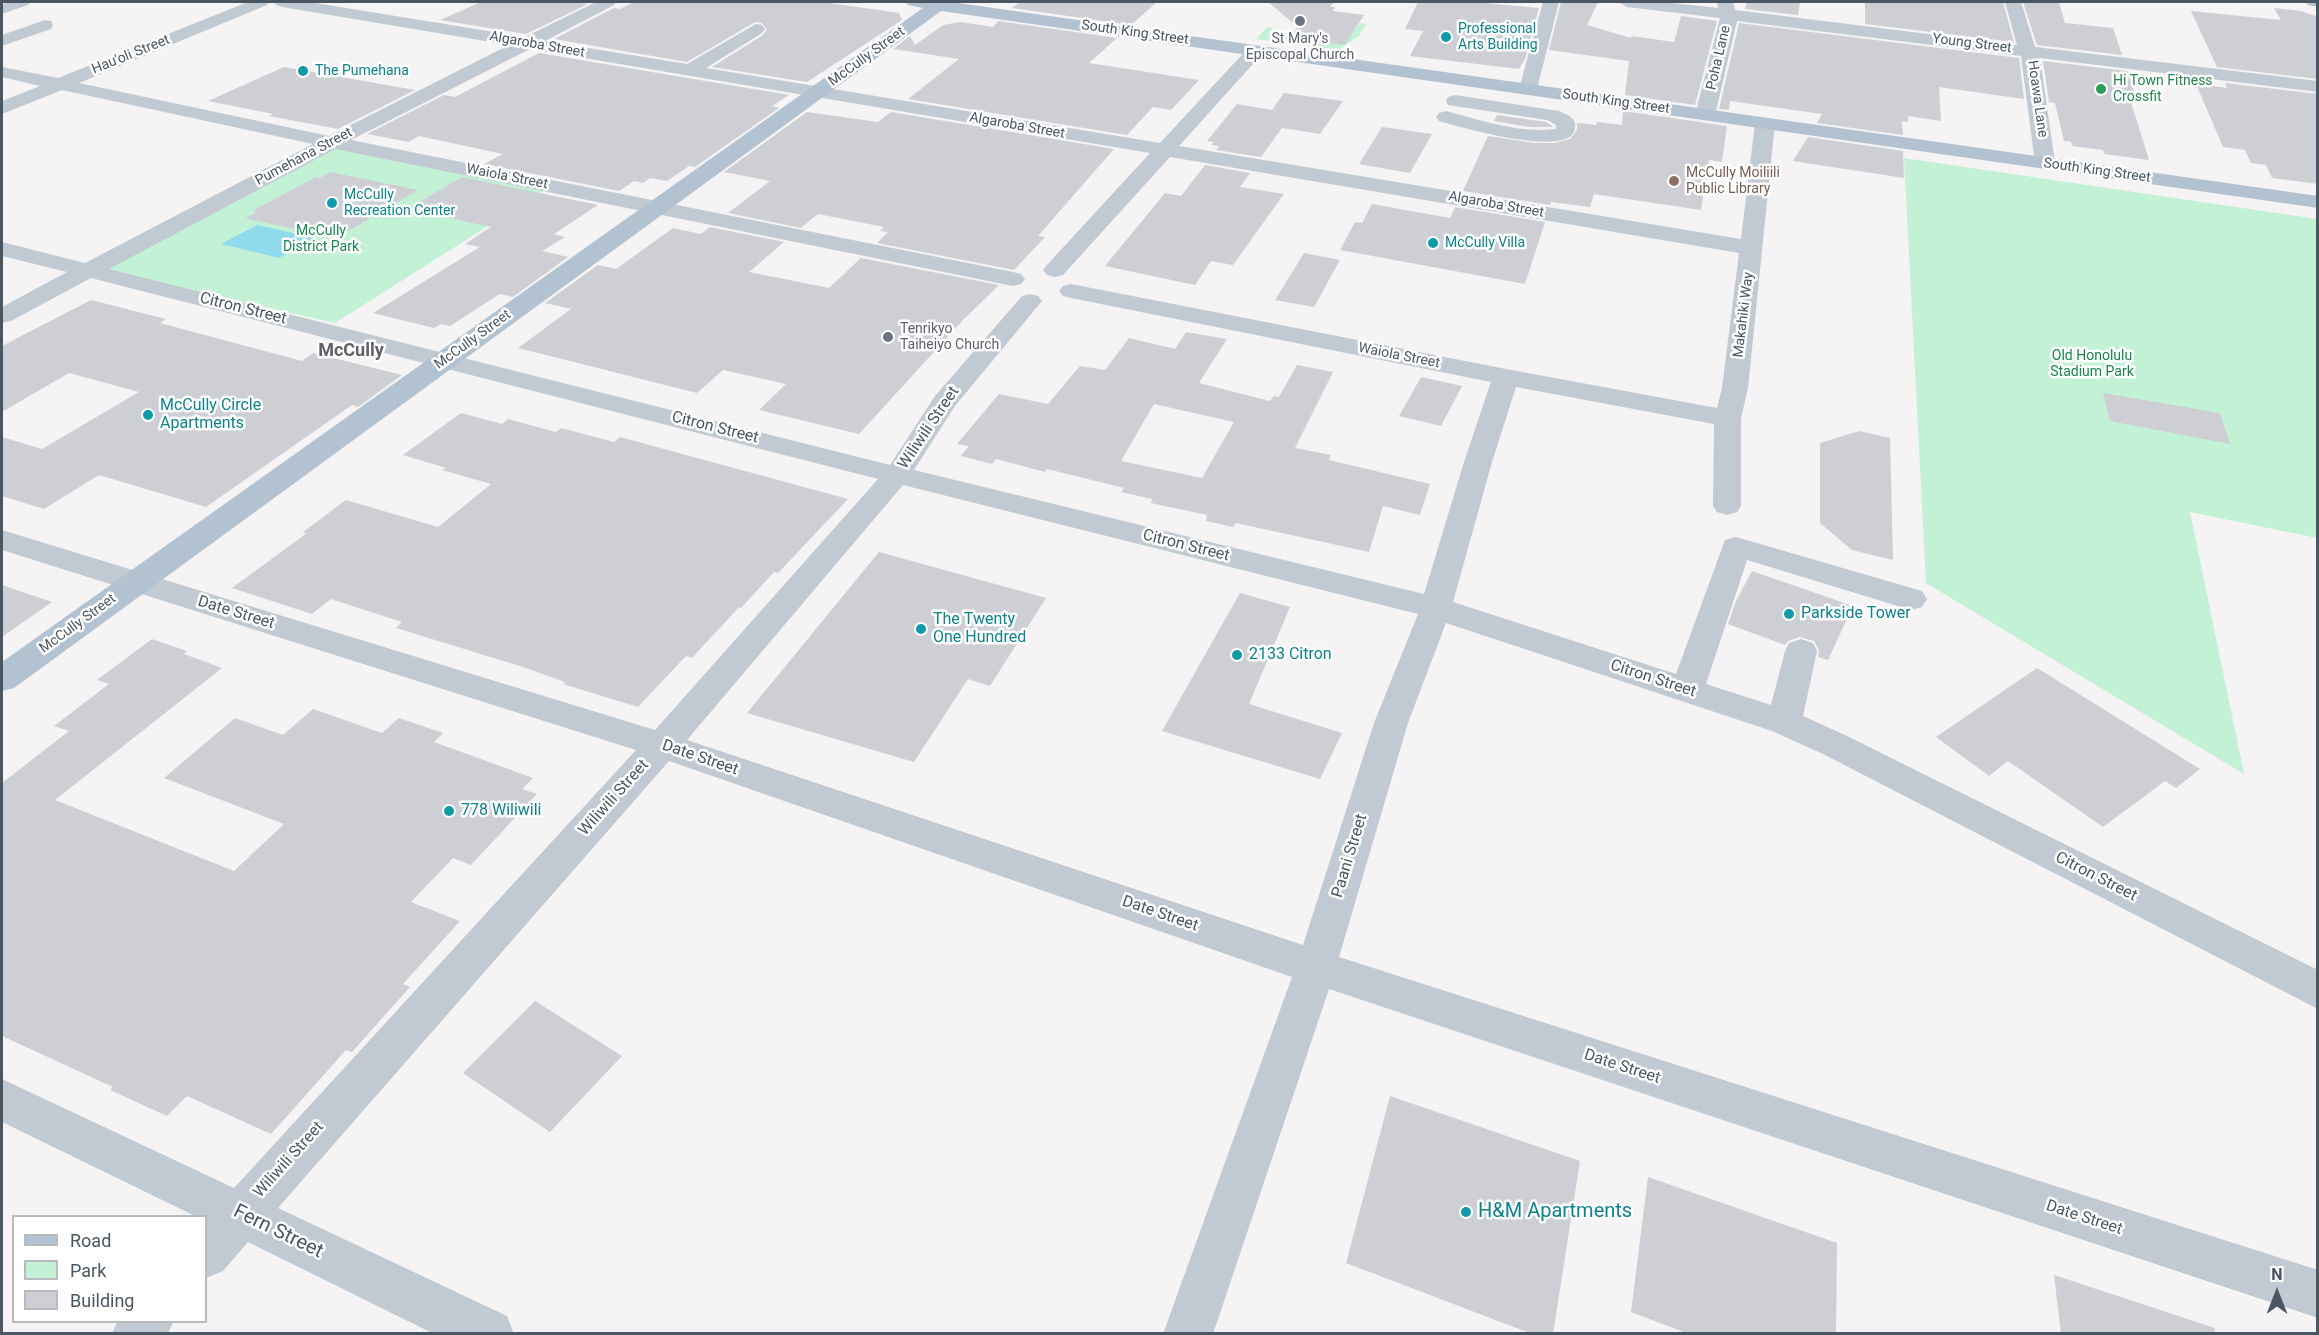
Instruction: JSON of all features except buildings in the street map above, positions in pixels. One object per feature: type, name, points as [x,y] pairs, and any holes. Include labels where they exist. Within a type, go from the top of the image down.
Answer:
[{"type":"main road","name":"South King Street","points":[[914,2],[941,3],[2318,202]]},
{"type":"main road","name":"McCully Street","points":[[2,679],[659,207],[816,81],[841,75],[941,3]]},
{"type":"street","points":[[2,9],[22,2]]},
{"type":"street","name":"Hau'oli Street","points":[[2,108],[261,2]]},
{"type":"street","name":"Algaroba Street","points":[[282,2],[690,70],[816,81],[1162,151],[1752,248]]},
{"type":"street","name":"Pumehana Street","points":[[2,316],[332,142],[608,2]]},
{"type":"street","points":[[1528,89],[1551,2]]},
{"type":"street","name":"Young Street","points":[[1627,2],[1726,8],[1908,41],[2030,51],[2318,87]]},
{"type":"street","name":"Hoawa Lane","points":[[2013,2],[2020,31],[2030,51],[2045,163]]},
{"type":"street","name":"Poha Lane","points":[[1705,115],[1729,20],[1726,8]]},
{"type":"street","points":[[2,41],[45,25]]},
{"type":"street","points":[[690,70],[756,29]]},
{"type":"street","points":[[1055,270],[1256,50]]},
{"type":"street","points":[[716,54],[738,58]]},
{"type":"street","name":"Waiola Street","points":[[2,72],[332,142],[659,207],[1021,290]]},
{"type":"street","points":[[1451,109],[1552,115],[1566,122],[1565,132],[1559,136],[1545,136],[1475,125],[1451,109]]},
{"type":"street","name":"Makahiki Way","points":[[1727,506],[1728,418],[1735,388],[1765,123]]},
{"type":"street","name":"Citron Street","points":[[2,249],[446,359],[897,475],[1436,608],[1784,722],[1888,772],[2318,991]]},
{"type":"street","points":[[1055,270],[1070,276],[1073,281],[1071,291],[1058,299],[1021,290],[1026,271],[1055,270]]},
{"type":"street","name":"Wiliwili Street","points":[[207,1253],[662,745],[897,475],[1021,290]]},
{"type":"street","name":"Waiola Street","points":[[1071,291],[1506,377],[1728,418]]},
{"type":"street","name":"Paani Street","points":[[1188,1334],[1316,968],[1391,723],[1436,608],[1478,462],[1506,377]]},
{"type":"street","name":"Date Street","points":[[2,540],[662,745],[1316,968],[2318,1294]]},
{"type":"street","points":[[1687,690],[1736,547],[1911,599]]},
{"type":"street","points":[[1784,722],[1801,651]]},
{"type":"street","name":"Fern Street","points":[[2,1100],[489,1334]]},
{"type":"green space","points":[[1360,23],[1366,24],[1359,36],[1338,50],[1256,39],[1267,27],[1273,28],[1268,34],[1311,40],[1317,32],[1351,35]]},
{"type":"green space","name":"McCully District Park","points":[[328,147],[545,190],[335,323],[98,269]]},
{"type":"green space","name":"Old Honolulu Stadium Park","points":[[1904,158],[2317,219],[2317,538],[2190,512],[2244,774],[1926,583]]},
{"type":"water","points":[[257,225],[315,238],[279,258],[221,244]]},
{"type":"place","name":"St Mary's Episcopal Church","points":[[1300,21]]},
{"type":"place","name":"Professional Arts Building","points":[[1446,37]]},
{"type":"place","name":"The Pumehana","points":[[303,71]]},
{"type":"place","name":"Hi Town Fitness Crossfit","points":[[2101,89]]},
{"type":"place","name":"McCully Moiliili Public Library","points":[[1674,181]]},
{"type":"place","name":"McCully Recreation Center","points":[[332,203]]},
{"type":"place","name":"McCully Villa","points":[[1433,243]]},
{"type":"place","name":"Tenrikyo Taiheiyo Church","points":[[888,337]]},
{"type":"place","name":"McCully Circle Apartments","points":[[148,415]]},
{"type":"place","name":"Parkside Tower","points":[[1789,614]]},
{"type":"place","name":"The Twenty One Hundred","points":[[921,629]]},
{"type":"place","name":"2133 Citron","points":[[1237,655]]},
{"type":"place","name":"778 Wiliwili","points":[[449,811]]},
{"type":"place","name":"H&M Apartments","points":[[1466,1212]]},
{"type":"district","name":"McCully","points":[[351,351]]}]
